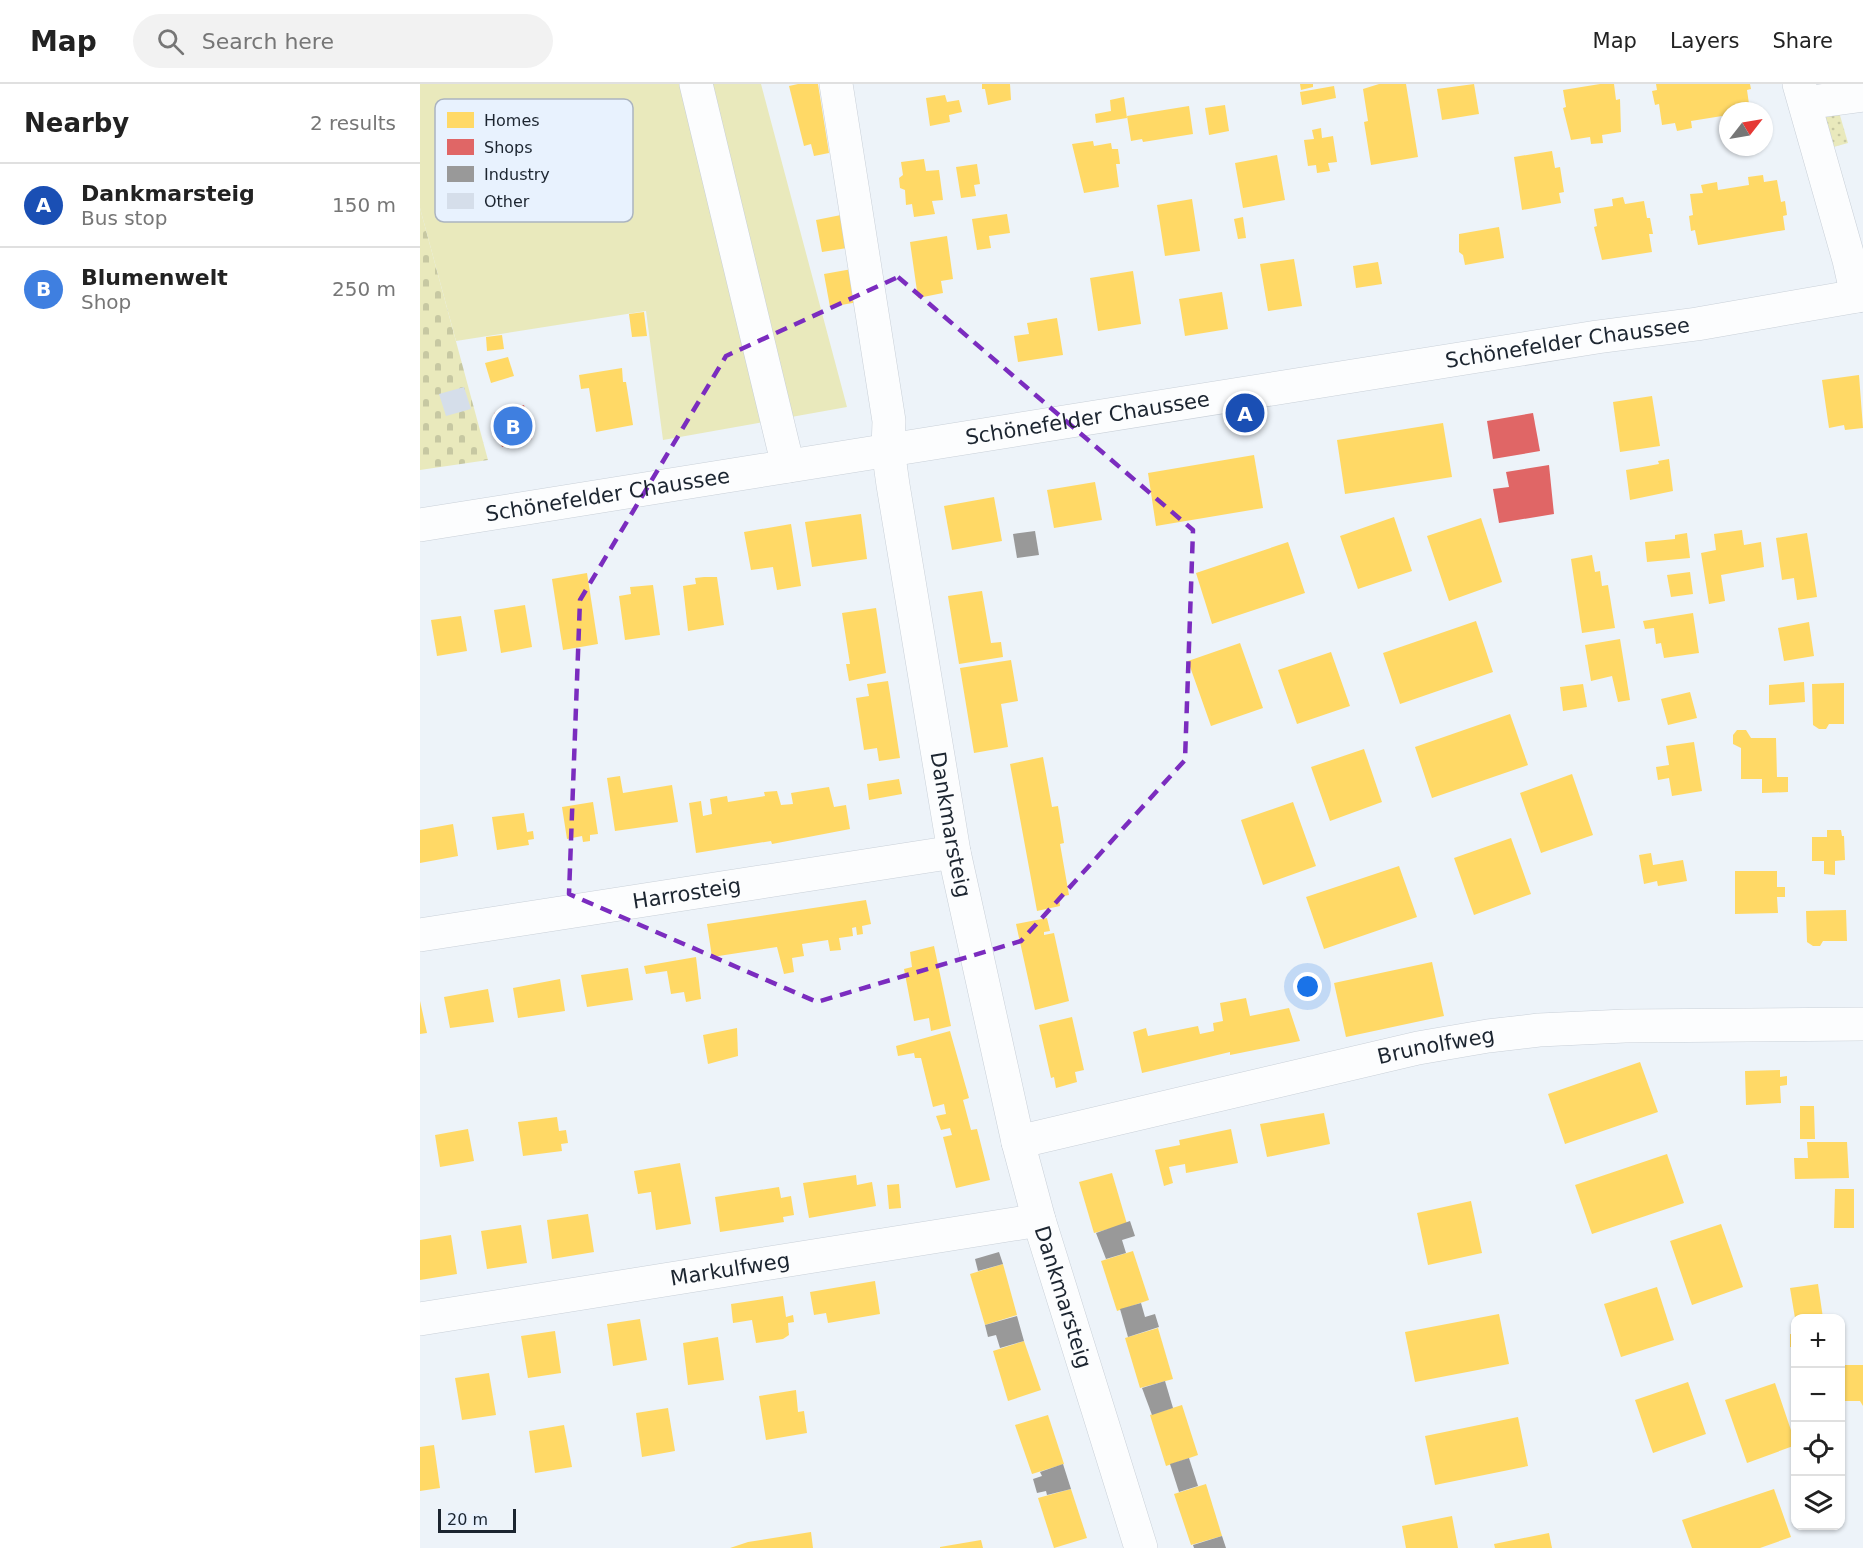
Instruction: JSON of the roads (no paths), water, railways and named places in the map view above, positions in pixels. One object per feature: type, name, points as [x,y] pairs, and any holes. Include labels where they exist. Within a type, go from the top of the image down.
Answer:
[{"type":"street","points":[[696,84],[788,466]]},
{"type":"street","name":"Dankmarsteig","points":[[836,84],[889,421],[888,449],[954,852],[1018,1142],[1039,1220],[1141,1548]]},
{"type":"street","points":[[1860,296],[1802,94],[1863,94]]},
{"type":"street","name":"Schönefelder Chaussee","points":[[420,525],[1597,337],[1697,324],[1860,296]]},
{"type":"street","name":"Harrosteig","points":[[420,935],[954,852]]},
{"type":"street","name":"Brunolfweg","points":[[1018,1142],[1418,1048],[1488,1036],[1539,1030],[1625,1026],[1863,1024]]},
{"type":"street","name":"Markulfweg","points":[[420,1319],[1039,1220]]},
{"type":"place","name":"Dankmarsteig","points":[[1245,413]]},
{"type":"place","name":"Blumenwelt","points":[[513,426]]}]
